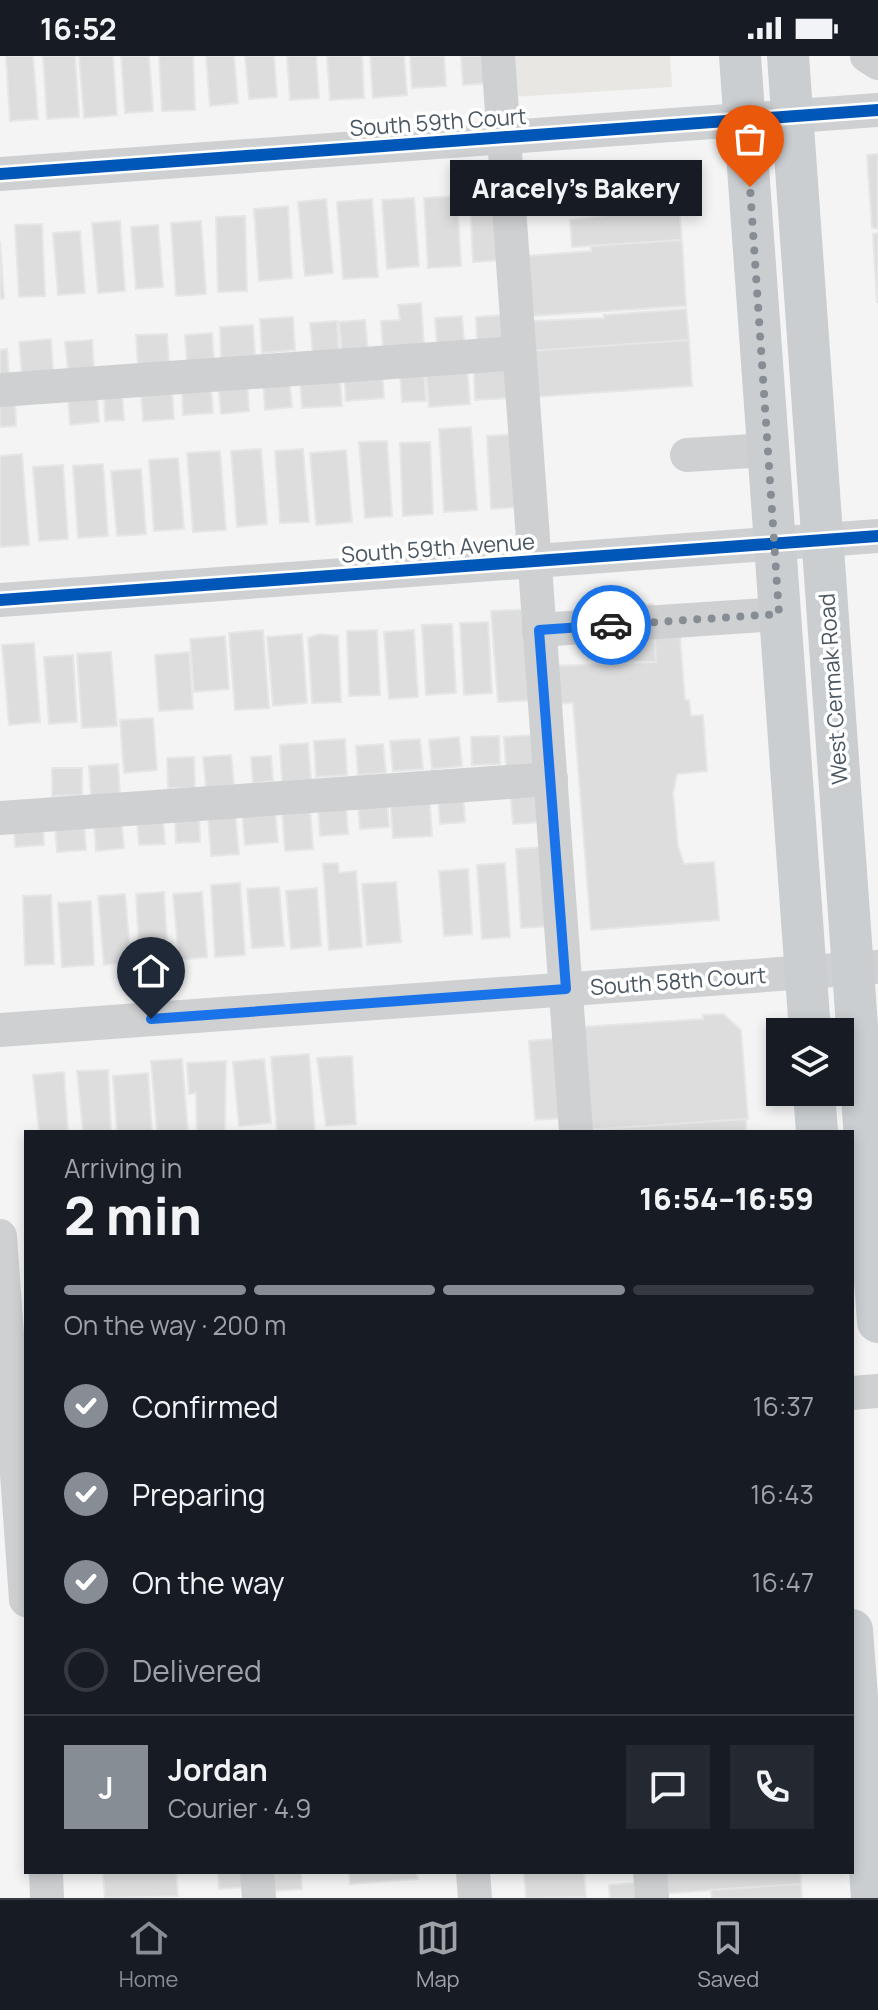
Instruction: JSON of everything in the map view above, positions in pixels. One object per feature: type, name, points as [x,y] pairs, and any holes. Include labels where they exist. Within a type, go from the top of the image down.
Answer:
[{"type":"main road","points":[[740,56],[809,1018]]},
{"type":"main road","name":"West Cermak Road","points":[[788,56],[822,540],[866,968],[878,1322]]},
{"type":"main road","points":[[815,1106],[817,1130]]},
{"type":"main road","points":[[854,1648],[872,1813],[872,1898]]},
{"type":"street","points":[[498,56],[576,1130]]},
{"type":"street","points":[[867,56],[878,63]]},
{"type":"street","name":"South 59th Court","points":[[0,174],[878,110]]},
{"type":"street","points":[[0,390],[519,353]]},
{"type":"street","points":[[687,455],[769,450]]},
{"type":"street","name":"South 59th Avenue","points":[[0,600],[878,536]]},
{"type":"street","points":[[539,630],[779,614]]},
{"type":"street","points":[[0,818],[551,779]]},
{"type":"street","name":"South 58th Court","points":[[0,1030],[866,968]]},
{"type":"street","points":[[24,1240],[0,1240],[24,1576]]},
{"type":"street","points":[[854,1393],[878,1391]]},
{"type":"street","points":[[46,1874],[47,1898]]},
{"type":"street","points":[[257,1874],[259,1898]]},
{"type":"street","points":[[473,1874],[475,1898]]},
{"type":"street","points":[[650,1874],[652,1898]]},
{"type":"shaded area","points":[[509,56],[670,56],[672,87],[512,97]]},
{"type":"building","points":[[6,56],[33,56],[38,119],[10,121]]},
{"type":"building","points":[[43,56],[75,56],[79,117],[47,119]]},
{"type":"building","points":[[79,56],[113,56],[117,115],[84,118]]},
{"type":"building","points":[[121,56],[149,56],[153,111],[125,113]]},
{"type":"building","points":[[159,56],[193,56],[195,110],[162,111]]},
{"type":"building","points":[[206,56],[234,56],[238,103],[210,106]]},
{"type":"building","points":[[245,56],[274,56],[277,97],[249,99]]},
{"type":"building","points":[[287,56],[316,56],[319,98],[290,100]]},
{"type":"building","points":[[327,56],[362,56],[364,98],[330,100]]},
{"type":"building","points":[[370,56],[404,56],[407,95],[373,98]]},
{"type":"building","points":[[410,56],[444,56],[446,86],[412,88]]},
{"type":"building","points":[[461,56],[489,56],[491,83],[463,85]]},
{"type":"building","points":[[878,154],[878,228],[872,228],[867,155]]},
{"type":"building","points":[[676,169],[679,201],[521,209],[519,181]]},
{"type":"building","points":[[457,196],[461,266],[428,268],[424,198]]},
{"type":"building","points":[[499,197],[503,260],[473,262],[470,199]]},
{"type":"building","points":[[414,198],[419,266],[387,269],[382,200]]},
{"type":"building","points":[[326,199],[333,273],[305,276],[298,202]]},
{"type":"building","points":[[372,199],[378,277],[343,279],[337,202]]},
{"type":"building","points":[[288,206],[292,278],[259,281],[254,209]]},
{"type":"building","points":[[679,206],[682,240],[572,247],[570,220]]},
{"type":"building","points":[[245,216],[247,291],[218,292],[216,217]]},
{"type":"building","points":[[120,221],[125,291],[98,293],[92,223]]},
{"type":"building","points":[[201,221],[206,294],[176,296],[171,223]]},
{"type":"building","points":[[42,224],[45,296],[19,297],[15,225]]},
{"type":"building","points":[[158,225],[163,287],[136,289],[131,227]]},
{"type":"building","points":[[80,231],[85,293],[58,295],[53,233]]},
{"type":"building","points":[[878,233],[878,302],[877,302],[873,234]]},
{"type":"building","points":[[682,240],[686,306],[531,316],[527,256],[591,251],[591,246]]},
{"type":"building","points":[[0,242],[4,298],[0,299]]},
{"type":"building","points":[[421,303],[424,345],[383,349],[381,321],[400,320],[398,305]]},
{"type":"building","points":[[686,309],[689,340],[535,351],[533,321],[604,318],[604,315]]},
{"type":"building","points":[[505,315],[507,339],[477,341],[476,317]]},
{"type":"building","points":[[462,316],[464,342],[437,344],[435,318]]},
{"type":"building","points":[[293,317],[295,350],[262,353],[260,319]]},
{"type":"building","points":[[365,320],[368,351],[342,354],[339,322]]},
{"type":"building","points":[[337,321],[339,352],[313,354],[310,323]]},
{"type":"building","points":[[253,325],[255,356],[221,358],[220,327]]},
{"type":"building","points":[[212,333],[214,360],[187,362],[185,335]]},
{"type":"building","points":[[167,334],[169,364],[138,366],[136,335]]},
{"type":"building","points":[[51,339],[53,371],[22,374],[19,342]]},
{"type":"building","points":[[92,340],[94,368],[68,370],[65,342]]},
{"type":"building","points":[[689,340],[692,386],[533,397],[530,351]]},
{"type":"building","points":[[7,349],[9,377],[0,378],[0,350]]},
{"type":"building","points":[[467,367],[470,404],[429,407],[426,370]]},
{"type":"building","points":[[511,370],[512,398],[475,400],[474,371]]},
{"type":"building","points":[[382,371],[384,398],[346,401],[344,373]]},
{"type":"building","points":[[424,371],[426,401],[402,402],[400,373]]},
{"type":"building","points":[[289,376],[292,407],[265,410],[263,378]]},
{"type":"building","points":[[340,377],[342,406],[302,408],[300,379]]},
{"type":"building","points":[[247,381],[249,411],[221,414],[218,383]]},
{"type":"building","points":[[211,386],[213,413],[183,415],[182,388]]},
{"type":"building","points":[[172,390],[174,419],[143,421],[141,392]]},
{"type":"building","points":[[122,393],[124,420],[105,421],[104,394]]},
{"type":"building","points":[[97,394],[99,422],[70,425],[68,396]]},
{"type":"building","points":[[0,398],[15,398],[16,426],[0,427]]},
{"type":"building","points":[[471,427],[477,510],[444,512],[439,429]]},
{"type":"building","points":[[516,434],[521,507],[491,509],[487,436]]},
{"type":"building","points":[[387,441],[392,516],[365,518],[359,442]]},
{"type":"building","points":[[430,442],[433,514],[403,516],[400,443]]},
{"type":"building","points":[[261,449],[267,524],[237,527],[231,451]]},
{"type":"building","points":[[303,449],[309,522],[280,523],[275,451]]},
{"type":"building","points":[[346,450],[352,522],[316,525],[310,453]]},
{"type":"building","points":[[220,451],[226,530],[193,532],[187,453]]},
{"type":"building","points":[[22,454],[29,545],[0,547],[0,456]]},
{"type":"building","points":[[178,458],[184,529],[154,531],[149,460]]},
{"type":"building","points":[[103,464],[108,536],[78,538],[73,466]]},
{"type":"building","points":[[63,465],[68,539],[39,541],[33,467]]},
{"type":"building","points":[[141,469],[146,534],[117,536],[111,471]]},
{"type":"building","points":[[653,604],[656,662],[616,662],[612,607]]},
{"type":"building","points":[[530,609],[537,700],[498,702],[491,611]]},
{"type":"building","points":[[488,622],[492,693],[464,695],[460,623]]},
{"type":"building","points":[[452,624],[456,693],[426,695],[422,625]]},
{"type":"building","points":[[263,630],[269,708],[235,710],[229,633]]},
{"type":"building","points":[[377,630],[380,695],[349,696],[347,631]]},
{"type":"building","points":[[414,630],[418,697],[389,699],[384,632]]},
{"type":"building","points":[[302,634],[307,703],[273,706],[267,637]]},
{"type":"building","points":[[319,634],[338,636],[341,702],[312,703],[308,638]]},
{"type":"building","points":[[225,636],[229,689],[194,692],[190,639]]},
{"type":"building","points":[[680,637],[685,700],[689,700],[691,716],[703,715],[707,771],[677,774],[673,793],[678,846],[684,864],[714,862],[719,920],[591,930],[573,703],[554,704],[552,666],[656,662],[655,638]]},
{"type":"building","points":[[34,643],[40,722],[9,725],[2,645]]},
{"type":"building","points":[[111,652],[117,726],[82,728],[77,654]]},
{"type":"building","points":[[189,652],[193,709],[159,711],[155,655]]},
{"type":"building","points":[[73,655],[77,722],[49,724],[44,657]]},
{"type":"building","points":[[153,718],[157,770],[124,773],[120,720]]},
{"type":"building","points":[[533,735],[535,765],[506,766],[504,737]]},
{"type":"building","points":[[499,736],[500,764],[472,765],[471,737]]},
{"type":"building","points":[[459,737],[462,766],[432,769],[429,740]]},
{"type":"building","points":[[345,739],[347,775],[316,777],[314,741]]},
{"type":"building","points":[[420,739],[423,769],[393,771],[390,741]]},
{"type":"building","points":[[308,743],[311,780],[282,782],[280,745]]},
{"type":"building","points":[[383,744],[386,773],[358,775],[356,746]]},
{"type":"building","points":[[231,755],[234,785],[206,787],[203,757]]},
{"type":"building","points":[[271,756],[273,781],[253,783],[251,757]]},
{"type":"building","points":[[194,757],[195,788],[168,788],[167,758]]},
{"type":"building","points":[[118,764],[120,795],[91,797],[89,766]]},
{"type":"building","points":[[52,768],[82,768],[82,795],[52,796]]},
{"type":"building","points":[[542,787],[544,822],[513,824],[510,789]]},
{"type":"building","points":[[429,793],[432,836],[393,838],[390,796]]},
{"type":"building","points":[[463,794],[465,822],[440,824],[438,796]]},
{"type":"building","points":[[387,799],[389,827],[360,829],[358,802]]},
{"type":"building","points":[[346,803],[348,834],[320,836],[318,805]]},
{"type":"building","points":[[310,807],[313,849],[285,851],[282,809]]},
{"type":"building","points":[[275,810],[278,842],[245,845],[242,812]]},
{"type":"building","points":[[235,812],[239,854],[211,856],[208,814]]},
{"type":"building","points":[[199,816],[200,842],[176,843],[175,817]]},
{"type":"building","points":[[163,818],[165,844],[139,845],[137,819]]},
{"type":"building","points":[[121,819],[124,848],[96,851],[94,821]]},
{"type":"building","points":[[84,821],[86,850],[57,852],[55,823]]},
{"type":"building","points":[[43,822],[44,845],[15,847],[14,823]]},
{"type":"building","points":[[544,847],[550,926],[521,928],[516,849]]},
{"type":"building","points":[[338,863],[339,873],[356,871],[362,947],[329,950],[323,864]]},
{"type":"building","points":[[505,863],[510,937],[482,939],[477,865]]},
{"type":"building","points":[[468,869],[472,934],[444,936],[439,871]]},
{"type":"building","points":[[396,882],[401,942],[367,945],[362,884]]},
{"type":"building","points":[[240,883],[245,955],[215,957],[211,885]]},
{"type":"building","points":[[279,887],[284,946],[252,948],[247,889]]},
{"type":"building","points":[[317,888],[321,946],[291,949],[286,891]]},
{"type":"building","points":[[164,892],[168,960],[140,962],[136,894]]},
{"type":"building","points":[[202,892],[207,957],[179,960],[173,894]]},
{"type":"building","points":[[125,894],[131,962],[104,965],[98,896]]},
{"type":"building","points":[[51,895],[54,964],[25,965],[23,896]]},
{"type":"building","points":[[91,901],[94,965],[62,967],[58,903]]},
{"type":"building","points":[[723,1014],[741,1030],[748,1119],[587,1130],[581,1027],[703,1019],[703,1015]]},
{"type":"building","points":[[563,1038],[565,1118],[535,1120],[529,1041]]},
{"type":"building","points":[[309,1054],[315,1130],[277,1130],[271,1057]]},
{"type":"building","points":[[352,1056],[356,1124],[326,1126],[317,1058]]},
{"type":"building","points":[[182,1059],[188,1130],[157,1130],[151,1061]]},
{"type":"building","points":[[264,1059],[271,1123],[239,1126],[233,1062]]},
{"type":"building","points":[[226,1061],[225,1130],[197,1130],[196,1093],[189,1094],[187,1063]]},
{"type":"building","points":[[108,1070],[111,1130],[83,1130],[77,1071]]},
{"type":"building","points":[[64,1072],[68,1130],[39,1130],[33,1075]]},
{"type":"building","points":[[148,1073],[152,1130],[117,1130],[113,1076]]},
{"type":"building","points":[[746,1119],[746,1130],[587,1130]]},
{"type":"building","points":[[103,1874],[176,1874],[178,1896],[105,1898]]},
{"type":"building","points":[[218,1874],[246,1874],[247,1887],[219,1889]]},
{"type":"building","points":[[272,1874],[301,1874],[302,1889],[273,1891]]},
{"type":"building","points":[[349,1874],[417,1874],[418,1879],[350,1884]]},
{"type":"building","points":[[524,1874],[584,1874],[586,1897],[526,1898]]},
{"type":"building","points":[[658,1874],[800,1874],[801,1884],[659,1894]]},
{"type":"building","points":[[637,1883],[638,1898],[610,1898],[609,1885]]},
{"type":"building","points":[[801,1884],[802,1898],[712,1898],[711,1890]]},
{"type":"cycle path","points":[[0,174],[878,110]]},
{"type":"cycle path","points":[[0,600],[878,536]]},
{"type":"way so far","points":[[611,625],[779,614],[750,187]]},
{"type":"place","name":"Aracely's Bakery","points":[[750,187]]},
{"type":"route","points":[[151,1019],[566,989],[539,630],[611,625]]}]
